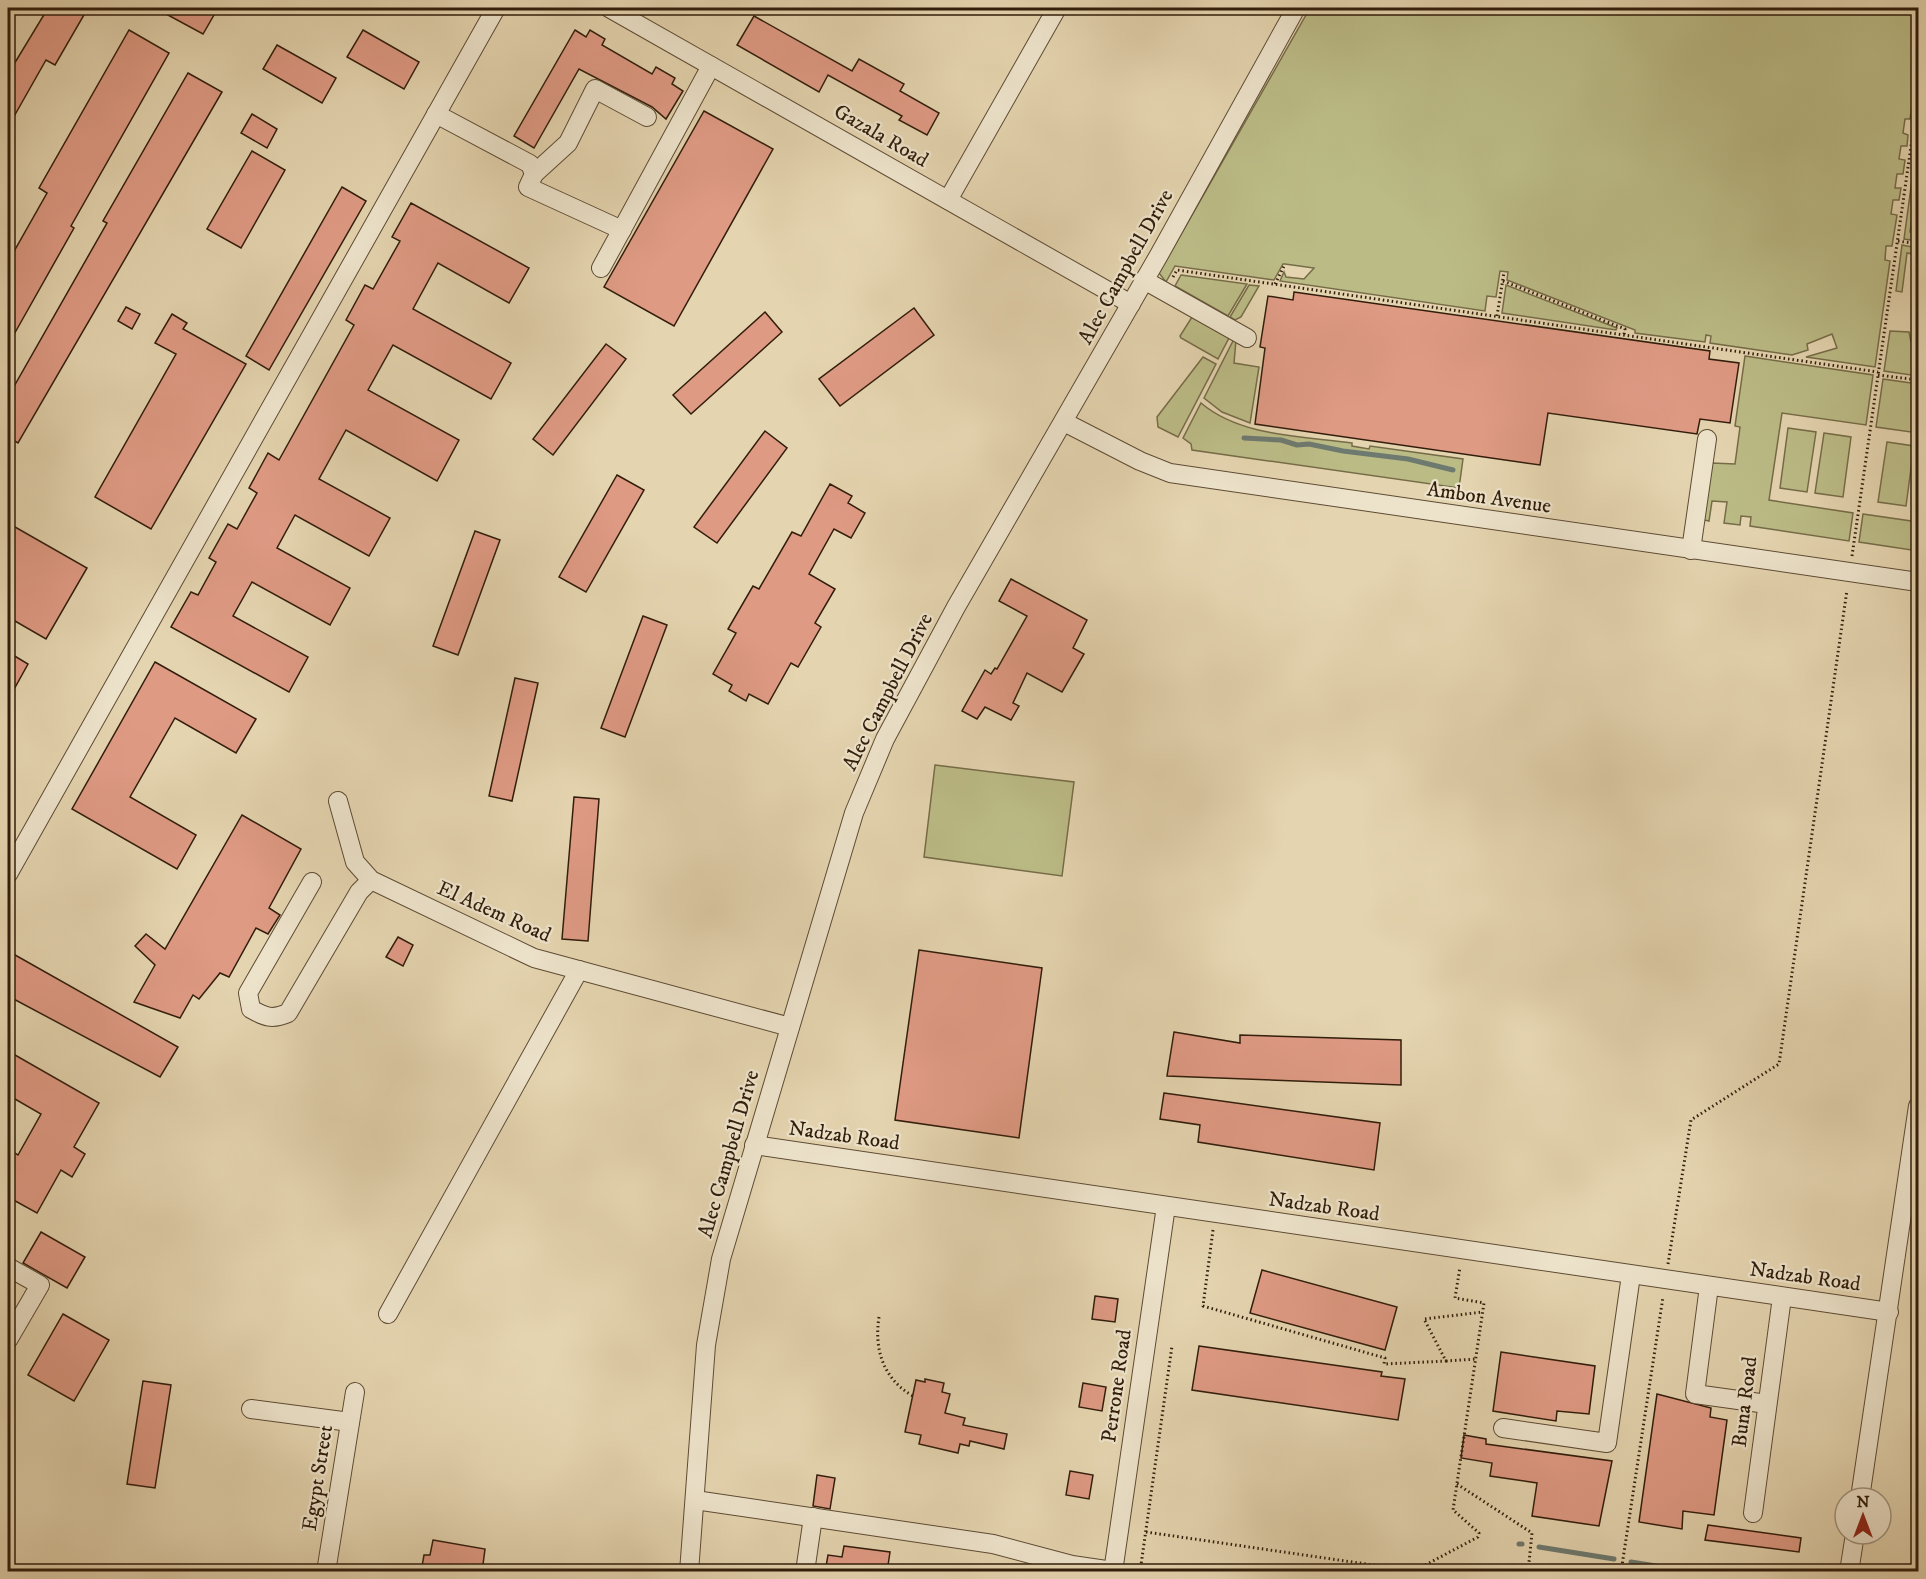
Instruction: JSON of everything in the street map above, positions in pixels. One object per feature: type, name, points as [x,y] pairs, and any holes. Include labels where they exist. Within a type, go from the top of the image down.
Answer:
[{"type":"street","points":[[10,862],[496,8]]},
{"type":"street","name":"Gazala Road","points":[[609,8],[1131,304]]},
{"type":"street","points":[[948,200],[1057,8]]},
{"type":"street","name":"Alec Campbell Drive","points":[[689,1572],[706,1345],[721,1259],[854,813],[885,739],[956,607],[1131,304],[1296,8]]},
{"type":"street","points":[[601,268],[711,66]]},
{"type":"street","points":[[622,230],[528,187],[534,174],[568,142],[595,89],[647,117]]},
{"type":"street","points":[[436,114],[530,164],[534,174]]},
{"type":"street","points":[[1144,280],[1247,338]]},
{"type":"street","name":"Ambon Avenue","points":[[1064,422],[1140,461],[1170,473],[1918,582]]},
{"type":"street","points":[[1691,550],[1707,438]]},
{"type":"street","name":"El Adem Road","points":[[338,801],[355,862],[371,880],[534,958],[790,1027]]},
{"type":"street","points":[[312,882],[248,993],[251,1009],[266,1018],[276,1019],[288,1013],[358,892],[371,880]]},
{"type":"street","points":[[388,1314],[579,970]]},
{"type":"street","points":[[1862,1486],[1915,1151],[1918,1106]]},
{"type":"street","name":"Nadzab Road","points":[[754,1145],[1889,1312]]},
{"type":"street","name":"Perrone Road","points":[[1113,1571],[1166,1206]]},
{"type":"street","points":[[8,1267],[40,1285],[8,1340]]},
{"type":"street","points":[[1503,1428],[1607,1443],[1631,1275]]},
{"type":"street","points":[[1709,1286],[1695,1394],[1767,1404]]},
{"type":"street","name":"Buna Road","points":[[1753,1513],[1782,1297]]},
{"type":"street","name":"Egypt Street","points":[[326,1572],[355,1392]]},
{"type":"street","points":[[251,1409],[350,1422]]},
{"type":"street","points":[[695,1500],[993,1544],[1072,1565],[1113,1571]]},
{"type":"street","points":[[805,1572],[813,1517]]},
{"type":"street","points":[[1849,1572],[1853,1546]]},
{"type":"path","points":[[1621,1572],[1691,1120],[1779,1064],[1918,98]]},
{"type":"path","points":[[1898,241],[1918,244]]},
{"type":"path","points":[[1275,284],[1285,264]]},
{"type":"path","points":[[1165,292],[1178,270],[1918,380]]},
{"type":"path","points":[[1497,316],[1504,272]]},
{"type":"path","points":[[1503,281],[1625,329],[1624,335]]},
{"type":"path","points":[[1214,1223],[1203,1306],[1385,1358],[1384,1364],[1476,1359]]},
{"type":"path","points":[[1146,1532],[1414,1571],[1478,1537],[1479,1533],[1453,1510],[1484,1303],[1455,1298],[1461,1259]]},
{"type":"path","points":[[1446,1361],[1424,1319],[1483,1312]]},
{"type":"path","points":[[879,1317],[877,1343],[885,1367],[896,1383],[913,1396]]},
{"type":"path","points":[[1140,1572],[1172,1346]]},
{"type":"path","points":[[1457,1484],[1532,1533],[1528,1572]]},
{"type":"green space","points":[[1310,8],[1918,8],[1918,64],[1910,119],[1905,119],[1903,133],[1908,135],[1907,146],[1901,146],[1899,159],[1905,160],[1903,174],[1897,174],[1895,188],[1901,188],[1899,200],[1893,200],[1891,214],[1897,215],[1892,246],[1886,246],[1885,260],[1890,261],[1875,367],[1806,357],[1837,348],[1832,334],[1807,344],[1808,350],[1792,355],[1710,343],[1711,336],[1706,335],[1705,342],[1635,333],[1635,330],[1507,280],[1508,272],[1500,271],[1496,297],[1487,296],[1485,311],[1280,281],[1284,272],[1286,277],[1304,279],[1314,268],[1285,264],[1274,280],[1175,266],[1166,282],[1159,273]]},
{"type":"green space","points":[[1918,135],[1918,174],[1910,232],[1918,234],[1918,241],[1904,239]]},
{"type":"green space","points":[[1902,245],[1918,248],[1918,255],[1907,253],[1902,292],[1896,291]]},
{"type":"green space","points":[[1181,275],[1247,284],[1228,316],[1175,286]]},
{"type":"green space","points":[[1249,285],[1259,286],[1241,317],[1235,320],[1230,317]]},
{"type":"green space","points":[[1506,285],[1617,328],[1616,330],[1502,313]]},
{"type":"green space","points":[[1192,317],[1230,336],[1218,359],[1181,338],[1180,336]]},
{"type":"green space","points":[[1890,331],[1909,332],[1911,342],[1918,349],[1918,376],[1884,371]]},
{"type":"green space","points":[[1234,339],[1236,340],[1234,363],[1259,367],[1250,423],[1222,412],[1204,398]]},
{"type":"green space","points":[[1745,356],[1873,375],[1866,425],[1782,413],[1769,500],[1853,513],[1849,541],[1750,526],[1751,517],[1741,516],[1740,525],[1724,523],[1727,502],[1712,501],[1709,521],[1704,520],[1712,463],[1735,464],[1740,427],[1735,426]]},
{"type":"green space","points":[[1203,357],[1216,364],[1178,437],[1158,427],[1157,417]]},
{"type":"green space","points":[[1883,379],[1918,384],[1918,433],[1876,427]]},
{"type":"green space","points":[[1201,403],[1235,423],[1253,429],[1352,443],[1352,446],[1369,449],[1370,446],[1463,459],[1459,488],[1192,450],[1191,444],[1183,438]]},
{"type":"green space","points":[[1788,428],[1816,432],[1807,492],[1780,488]]},
{"type":"green space","points":[[1824,433],[1851,437],[1843,497],[1815,493]]},
{"type":"green space","points":[[1887,442],[1914,446],[1906,506],[1878,502]]},
{"type":"green space","points":[[1863,514],[1918,522],[1918,551],[1859,542]]},
{"type":"green space","points":[[935,765],[1074,782],[1062,876],[924,857]]},
{"type":"building","points":[[48,8],[88,8],[55,65],[46,60],[8,127],[8,74]]},
{"type":"building","points":[[155,8],[218,8],[203,34]]},
{"type":"building","points":[[754,16],[852,71],[859,59],[904,84],[900,91],[939,113],[927,135],[899,120],[902,116],[828,75],[819,92],[737,45]]},
{"type":"building","points":[[129,30],[169,53],[71,226],[74,228],[8,345],[8,262],[47,193],[39,188]]},
{"type":"building","points":[[363,30],[419,62],[404,89],[347,57]]},
{"type":"building","points":[[575,30],[586,37],[590,30],[605,39],[602,45],[652,74],[656,67],[675,78],[672,84],[683,91],[666,119],[652,107],[579,69],[534,148],[514,136]]},
{"type":"building","points":[[277,45],[336,78],[322,103],[263,69]]},
{"type":"building","points":[[188,73],[222,92],[18,443],[8,437],[8,397],[107,223],[103,221]]},
{"type":"building","points":[[704,111],[773,149],[674,326],[604,287]]},
{"type":"building","points":[[252,114],[277,129],[267,148],[241,133]]},
{"type":"building","points":[[252,151],[285,170],[241,248],[207,229]]},
{"type":"building","points":[[342,187],[366,201],[269,370],[246,356]]},
{"type":"building","points":[[411,203],[529,268],[509,303],[438,263],[413,309],[511,363],[491,399],[393,345],[368,390],[459,440],[437,481],[346,430],[319,479],[390,518],[369,556],[295,515],[277,548],[350,588],[330,625],[252,582],[233,616],[308,657],[289,692],[171,627],[191,592],[198,595],[216,562],[209,558],[228,524],[237,529],[257,493],[249,488],[268,453],[279,460],[354,325],[346,320],[365,285],[373,289],[400,241],[392,237]]},
{"type":"building","points":[[1294,292],[1710,351],[1709,359],[1739,363],[1730,423],[1700,419],[1697,434],[1548,413],[1540,465],[1255,424],[1265,348],[1260,347],[1268,296],[1293,300]]},
{"type":"building","points":[[126,307],[140,314],[132,329],[118,321]]},
{"type":"building","points":[[914,308],[934,335],[840,406],[819,379]]},
{"type":"building","points":[[765,312],[782,332],[691,414],[673,395]]},
{"type":"building","points":[[172,314],[187,323],[183,329],[246,364],[151,529],[95,497],[176,354],[155,343]]},
{"type":"building","points":[[606,344],[626,359],[553,455],[533,439]]},
{"type":"building","points":[[765,431],[787,448],[717,543],[694,527]]},
{"type":"building","points":[[617,475],[644,490],[586,592],[559,577]]},
{"type":"building","points":[[830,484],[852,496],[848,503],[865,513],[851,538],[834,529],[809,574],[835,589],[815,623],[821,627],[798,667],[791,663],[768,704],[749,694],[746,701],[729,691],[732,685],[713,674],[736,633],[728,629],[753,586],[759,589],[792,532],[801,536]]},
{"type":"building","points":[[8,523],[87,568],[46,639],[8,617]]},
{"type":"building","points":[[475,531],[500,540],[458,655],[433,646]]},
{"type":"building","points":[[1011,579],[1087,620],[1073,648],[1084,654],[1062,692],[1027,673],[1013,703],[1019,706],[1011,720],[985,707],[977,719],[962,711],[985,670],[991,674],[995,668],[997,669],[1027,616],[999,601]]},
{"type":"building","points":[[643,616],[667,625],[625,737],[601,728]]},
{"type":"building","points":[[8,652],[28,664],[8,700]]},
{"type":"building","points":[[155,662],[256,719],[236,753],[175,718],[130,797],[196,835],[177,869],[72,809]]},
{"type":"building","points":[[515,678],[538,683],[512,801],[489,796]]},
{"type":"building","points":[[574,797],[599,799],[588,941],[562,939]]},
{"type":"building","points":[[242,815],[301,849],[269,908],[280,915],[268,934],[256,928],[229,977],[220,973],[199,999],[193,995],[180,1018],[134,1002],[155,965],[135,946],[146,934],[165,949]]},
{"type":"building","points":[[398,937],[413,945],[403,966],[386,957]]},
{"type":"building","points":[[919,950],[1042,968],[1019,1138],[895,1120]]},
{"type":"building","points":[[8,951],[178,1047],[160,1077],[8,996]]},
{"type":"building","points":[[1174,1032],[1240,1043],[1240,1035],[1401,1040],[1401,1085],[1167,1076]]},
{"type":"building","points":[[8,1051],[99,1103],[74,1147],[85,1154],[72,1177],[61,1170],[37,1213],[8,1197],[8,1149],[18,1155],[41,1114],[8,1095]]},
{"type":"building","points":[[1164,1093],[1380,1123],[1374,1170],[1198,1142],[1200,1125],[1160,1119]]},
{"type":"building","points":[[41,1232],[85,1257],[67,1288],[23,1263]]},
{"type":"building","points":[[1262,1270],[1397,1307],[1385,1350],[1250,1313]]},
{"type":"building","points":[[1095,1296],[1118,1299],[1115,1322],[1092,1319]]},
{"type":"building","points":[[63,1314],[109,1340],[74,1401],[28,1375]]},
{"type":"building","points":[[1199,1346],[1382,1372],[1381,1376],[1405,1379],[1398,1420],[1192,1390]]},
{"type":"building","points":[[1501,1352],[1595,1366],[1589,1414],[1557,1411],[1556,1421],[1493,1411]]},
{"type":"building","points":[[925,1379],[944,1383],[942,1392],[950,1394],[945,1413],[965,1418],[963,1425],[1007,1434],[1004,1449],[970,1441],[969,1446],[960,1444],[958,1453],[919,1444],[921,1435],[905,1432],[916,1380],[925,1382]]},
{"type":"building","points":[[143,1381],[171,1385],[155,1488],[127,1484]]},
{"type":"building","points":[[1083,1383],[1106,1387],[1102,1411],[1079,1407]]},
{"type":"building","points":[[1657,1394],[1711,1408],[1710,1417],[1727,1420],[1714,1515],[1683,1511],[1682,1529],[1639,1522]]},
{"type":"building","points":[[1464,1435],[1486,1439],[1486,1444],[1612,1461],[1599,1526],[1532,1516],[1537,1483],[1490,1476],[1492,1463],[1461,1458]]},
{"type":"building","points":[[1070,1471],[1093,1475],[1089,1499],[1066,1495]]},
{"type":"building","points":[[817,1475],[835,1478],[830,1509],[813,1506]]},
{"type":"building","points":[[1708,1525],[1801,1538],[1799,1552],[1705,1540]]},
{"type":"building","points":[[433,1540],[485,1549],[482,1572],[421,1572],[424,1555],[430,1555]]},
{"type":"building","points":[[844,1546],[890,1552],[887,1572],[825,1572],[828,1555],[842,1557]]},
{"type":"waterway","points":[[1244,438],[1281,440],[1297,445],[1309,444],[1343,451],[1408,459],[1453,470]]},
{"type":"waterway","points":[[1539,1547],[1614,1559]]},
{"type":"waterway","points":[[1631,1562],[1694,1572]]}]
